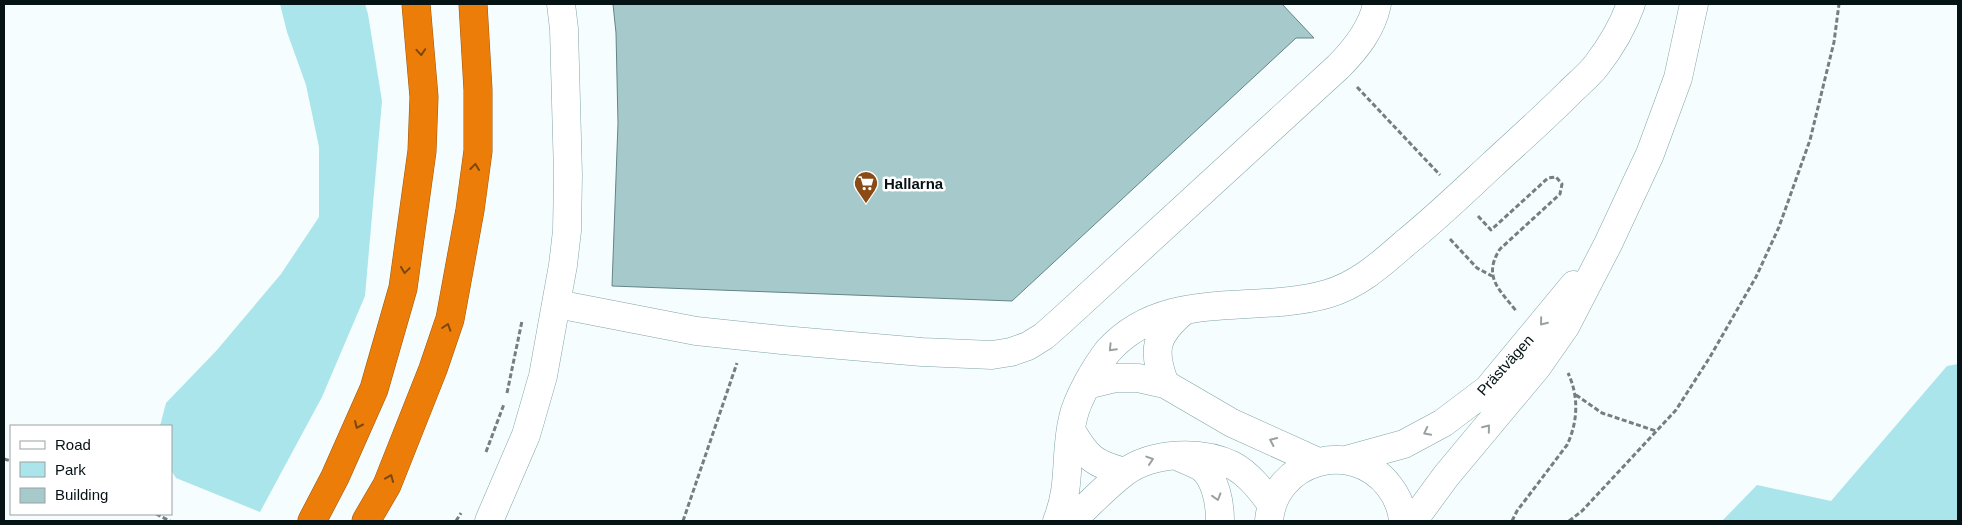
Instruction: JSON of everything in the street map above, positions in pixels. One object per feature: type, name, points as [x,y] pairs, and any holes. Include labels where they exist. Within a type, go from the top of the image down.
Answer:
[{"type":"highway","points":[[312,521],[335,477],[374,389],[390,339],[403,288],[422,151],[424,106],[416,4]]},
{"type":"highway","points":[[366,521],[395,467],[450,319],[470,210],[478,151],[478,90],[473,4]]},
{"type":"street","points":[[490,521],[526,436],[544,376],[557,304],[567,231],[564,29],[561,4]]},
{"type":"street","points":[[557,304],[696,331],[913,351],[992,355],[1011,352],[1028,346],[1044,336],[1061,321],[1338,67],[1354,51],[1367,31],[1375,14],[1377,4]]},
{"type":"street","points":[[1057,521],[1066,495],[1071,430],[1073,416],[1079,399],[1097,366],[1109,351],[1127,334],[1147,320],[1164,314],[1214,306],[1299,299],[1326,294],[1348,286],[1371,273],[1545,117],[1595,67],[1612,43],[1631,4]]},
{"type":"street","name":"Prästvägen","points":[[1413,521],[1446,476],[1537,367],[1564,328],[1608,244],[1650,154],[1678,78],[1694,4]]},
{"type":"street","name":"Prästvägen","points":[[1270,513],[1279,490],[1303,468],[1318,462],[1346,460],[1404,444],[1443,423],[1488,389],[1608,244]]},
{"type":"street","points":[[1165,384],[1159,370],[1157,353],[1160,338],[1168,324],[1185,310]]},
{"type":"street","points":[[1088,385],[1116,378],[1138,378],[1165,384],[1232,422],[1318,462]]},
{"type":"street","points":[[1071,430],[1082,450],[1094,461],[1107,468],[1125,472]]},
{"type":"street","points":[[1178,456],[1202,468],[1214,485],[1220,506],[1220,521]]},
{"type":"street","points":[[1071,521],[1125,472],[1158,458],[1178,456],[1208,457],[1232,465],[1257,484],[1270,513]]},
{"type":"street","name":"Prästvägen","points":[[1346,460],[1366,466],[1383,478],[1396,494],[1403,514],[1403,521]]},
{"type":"path","points":[[1569,521],[1582,511],[1676,410],[1710,357],[1756,277],[1779,227],[1810,140],[1834,42],[1839,4]]},
{"type":"path","points":[[1462,252],[1477,268],[1492,276]]},
{"type":"path","points":[[485,454],[505,399],[524,312]]},
{"type":"path","points":[[683,521],[714,424],[747,336]]},
{"type":"path","points":[[1512,521],[1517,511],[1567,445],[1575,425],[1575,395],[1571,381],[1563,367]]},
{"type":"path","points":[[1575,395],[1602,413],[1656,431]]},
{"type":"path","points":[[456,521],[464,506]]},
{"type":"path","points":[[158,515],[170,521]]},
{"type":"green space","points":[[280,4],[365,4],[382,101],[365,296],[322,397],[260,512],[176,478],[172,472],[172,425],[160,425],[166,403],[217,350],[281,274],[319,217],[319,147],[306,85],[287,32]]},
{"type":"green space","points":[[1958,364],[1958,521],[1722,521],[1757,485],[1831,501],[1947,366]]},
{"type":"building","name":"Hallarna","points":[[613,4],[1282,4],[1314,38],[1296,38],[1012,301],[612,286],[618,123],[616,33]]},
{"type":"place","name":"Hallarna","points":[[866,204]]}]
